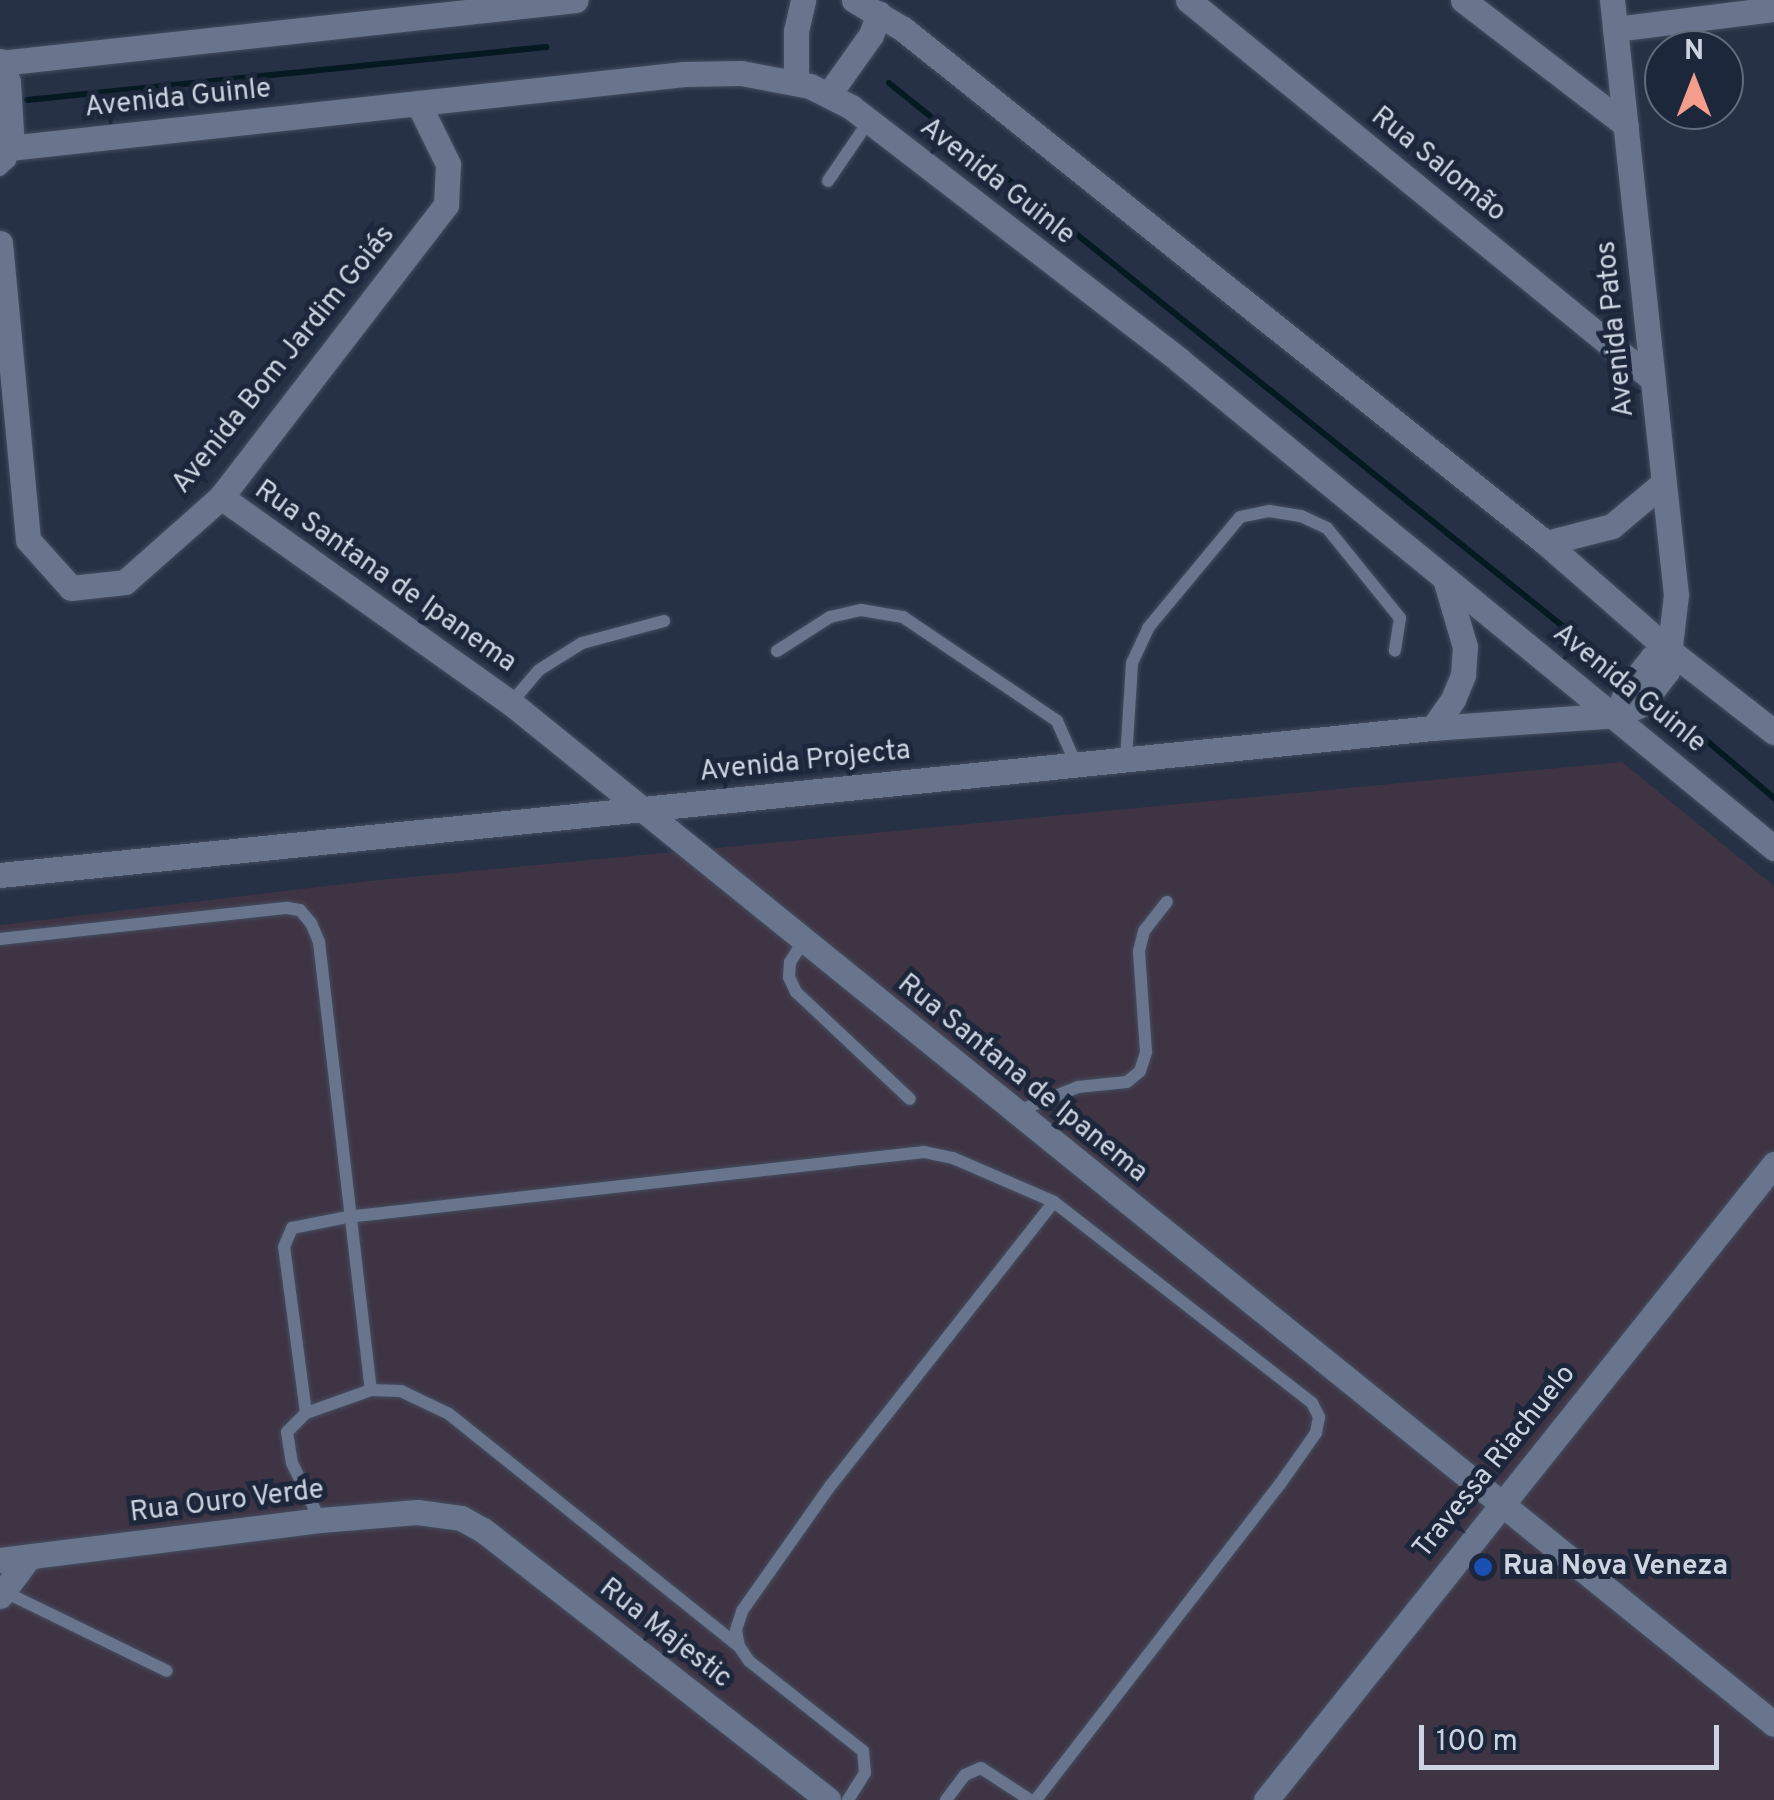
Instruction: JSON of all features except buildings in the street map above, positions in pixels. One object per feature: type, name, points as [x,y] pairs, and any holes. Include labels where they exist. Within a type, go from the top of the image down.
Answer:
[{"type":"street","name":"Avenida Guinle","points":[[0,63],[576,0]]},
{"type":"street","points":[[796,81],[796,31],[802,0]]},
{"type":"street","name":"Avenida Guinle","points":[[854,0],[879,7],[1546,543],[1670,651],[1774,732]]},
{"type":"street","name":"Rua Salomão","points":[[1188,0],[1650,378]]},
{"type":"street","points":[[1463,0],[1626,124]]},
{"type":"street","name":"Avenida Patos","points":[[1612,0],[1676,595],[1670,651]]},
{"type":"street","points":[[829,94],[871,35],[879,7]]},
{"type":"street","points":[[1616,28],[1774,9]]},
{"type":"street","points":[[0,63],[8,82],[4,155]]},
{"type":"street","name":"Avenida Guinle","points":[[4,155],[418,102],[684,74],[741,73],[796,81],[829,94],[869,121],[1179,360],[1446,582],[1617,715],[1774,848]]},
{"type":"street","name":"Avenida Bom Jardim Goiás","points":[[0,243],[28,540],[71,588],[125,582],[220,497],[446,204],[448,164],[418,102]]},
{"type":"street","points":[[1546,543],[1612,526],[1662,484]]},
{"type":"street","name":"Rua Santana de Ipanema","points":[[220,497],[511,703],[1774,1724]]},
{"type":"street","points":[[1433,728],[1458,687],[1466,646],[1446,582]]},
{"type":"street","points":[[1617,715],[1626,690],[1652,658],[1670,651]]},
{"type":"street","name":"Avenida Projecta","points":[[0,876],[1433,728],[1617,715]]},
{"type":"street","name":"Travessa Riachuelo","points":[[1266,1800],[1498,1504],[1774,1164]]},
{"type":"street","name":"Rua Ouro Verde","points":[[0,1560],[320,1520],[417,1512],[462,1518]]},
{"type":"street","name":"Rua Majestic","points":[[462,1518],[483,1530],[828,1800]]},
{"type":"street","points":[[2,1594],[29,1557]]},
{"type":"lane","points":[[828,180],[869,121]]},
{"type":"lane","points":[[1126,760],[1132,663],[1148,628],[1240,517],[1269,511],[1301,516],[1326,528],[1400,618],[1395,650]]},
{"type":"lane","points":[[778,650],[830,617],[861,610],[903,616],[1057,721],[1076,764]]},
{"type":"lane","points":[[511,703],[539,670],[582,642],[664,621]]},
{"type":"lane","points":[[1015,1112],[1078,1087],[1127,1082],[1140,1071],[1146,1052],[1139,951],[1144,931],[1167,902]]},
{"type":"lane","points":[[0,939],[286,908],[300,910],[319,942],[371,1390]]},
{"type":"lane","points":[[804,940],[790,962],[789,977],[796,992],[910,1099]]},
{"type":"lane","points":[[306,1413],[286,1235],[292,1228],[348,1216],[924,1152],[953,1158],[1054,1202],[1312,1404],[1319,1417],[1316,1433],[1280,1484],[1032,1800],[980,1768],[964,1775],[946,1800]]},
{"type":"lane","points":[[739,1646],[736,1630],[742,1610],[831,1485],[1054,1202]]},
{"type":"lane","points":[[320,1520],[286,1444],[292,1423],[306,1413],[371,1390],[401,1392],[449,1414],[739,1646],[750,1661],[863,1751],[865,1772],[848,1800]]},
{"type":"lane","points":[[2,1594],[167,1671]]},
{"type":"shaded area","points":[[1622,762],[1774,886],[1774,1800],[0,1800],[0,925],[369,881]]},
{"type":"waterway","points":[[27,100],[546,47]]},
{"type":"waterway","points":[[889,83],[1591,649]]},
{"type":"waterway","points":[[1660,701],[1774,798]]},
{"type":"place","name":"Rua Nova Veneza","points":[[1483,1567]]}]
